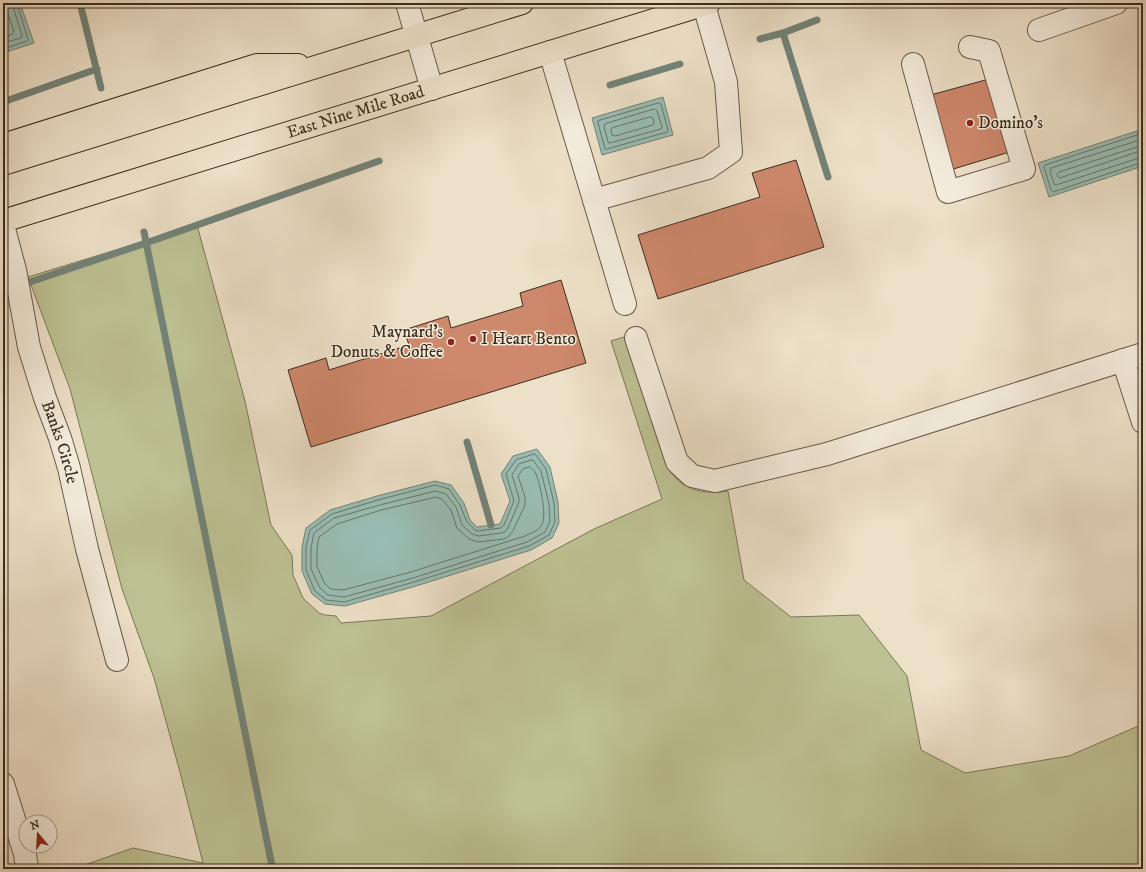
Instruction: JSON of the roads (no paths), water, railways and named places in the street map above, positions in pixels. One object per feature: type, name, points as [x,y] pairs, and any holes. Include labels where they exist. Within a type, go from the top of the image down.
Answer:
[{"type":"main road","points":[[3,164],[522,3]]},
{"type":"main road","name":"East Nine Mile Road","points":[[3,221],[706,4]]},
{"type":"main road","points":[[3,145],[257,65],[319,65]]},
{"type":"street","points":[[407,3],[432,89]]},
{"type":"street","points":[[1039,30],[1116,3]]},
{"type":"street","points":[[594,200],[708,168],[731,152],[726,82],[706,4]]},
{"type":"street","points":[[913,64],[948,192],[1024,169],[989,51],[970,46]]},
{"type":"street","points":[[550,52],[625,304]]},
{"type":"street","name":"Banks Circle","points":[[3,225],[15,270],[29,347],[69,468],[87,549],[117,660]]},
{"type":"street","points":[[636,338],[676,462],[692,476],[715,481],[827,454],[1133,357],[1143,422]]},
{"type":"street","points":[[3,784],[26,854],[28,869]]},
{"type":"water","points":[[3,3],[20,3],[34,43],[3,53]]},
{"type":"water","points":[[663,97],[673,135],[602,155],[592,118]]},
{"type":"water","points":[[1143,129],[1143,166],[1049,197],[1038,163]]},
{"type":"water","points":[[537,449],[550,467],[558,502],[559,523],[552,538],[531,550],[416,586],[345,606],[325,604],[312,594],[302,571],[302,547],[306,528],[330,510],[435,481],[451,485],[464,503],[470,520],[477,527],[500,524],[510,501],[501,474],[513,456]]},
{"type":"waterway","points":[[80,3],[101,88]]},
{"type":"waterway","points":[[869,4],[874,3]]},
{"type":"waterway","points":[[760,39],[783,33],[817,20]]},
{"type":"waterway","points":[[783,33],[828,177]]},
{"type":"waterway","points":[[610,85],[680,64]]},
{"type":"waterway","points":[[3,102],[97,69]]},
{"type":"waterway","points":[[30,282],[379,161]]},
{"type":"waterway","points":[[144,232],[272,866],[270,869]]},
{"type":"waterway","points":[[467,442],[491,525]]},
{"type":"place","name":"Domino's","points":[[970,123]]},
{"type":"place","name":"I Heart Bento","points":[[473,339]]},
{"type":"place","name":"Maynard's Donuts & Coffee","points":[[451,342]]}]
